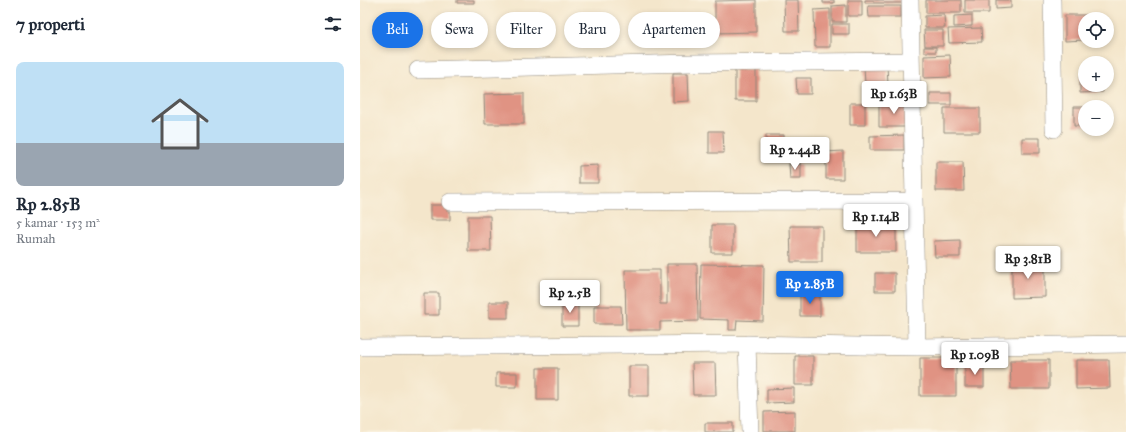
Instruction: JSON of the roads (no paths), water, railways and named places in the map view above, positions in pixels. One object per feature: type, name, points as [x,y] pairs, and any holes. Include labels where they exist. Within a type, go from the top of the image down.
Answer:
[{"type":"street","points":[[910,0],[917,347]]},
{"type":"street","points":[[1052,0],[1054,129]]},
{"type":"street","points":[[418,70],[706,63],[911,61]]},
{"type":"street","points":[[450,202],[914,201]]},
{"type":"street","points":[[360,347],[747,344],[917,347],[1126,344]]},
{"type":"street","points":[[747,344],[750,432]]}]
